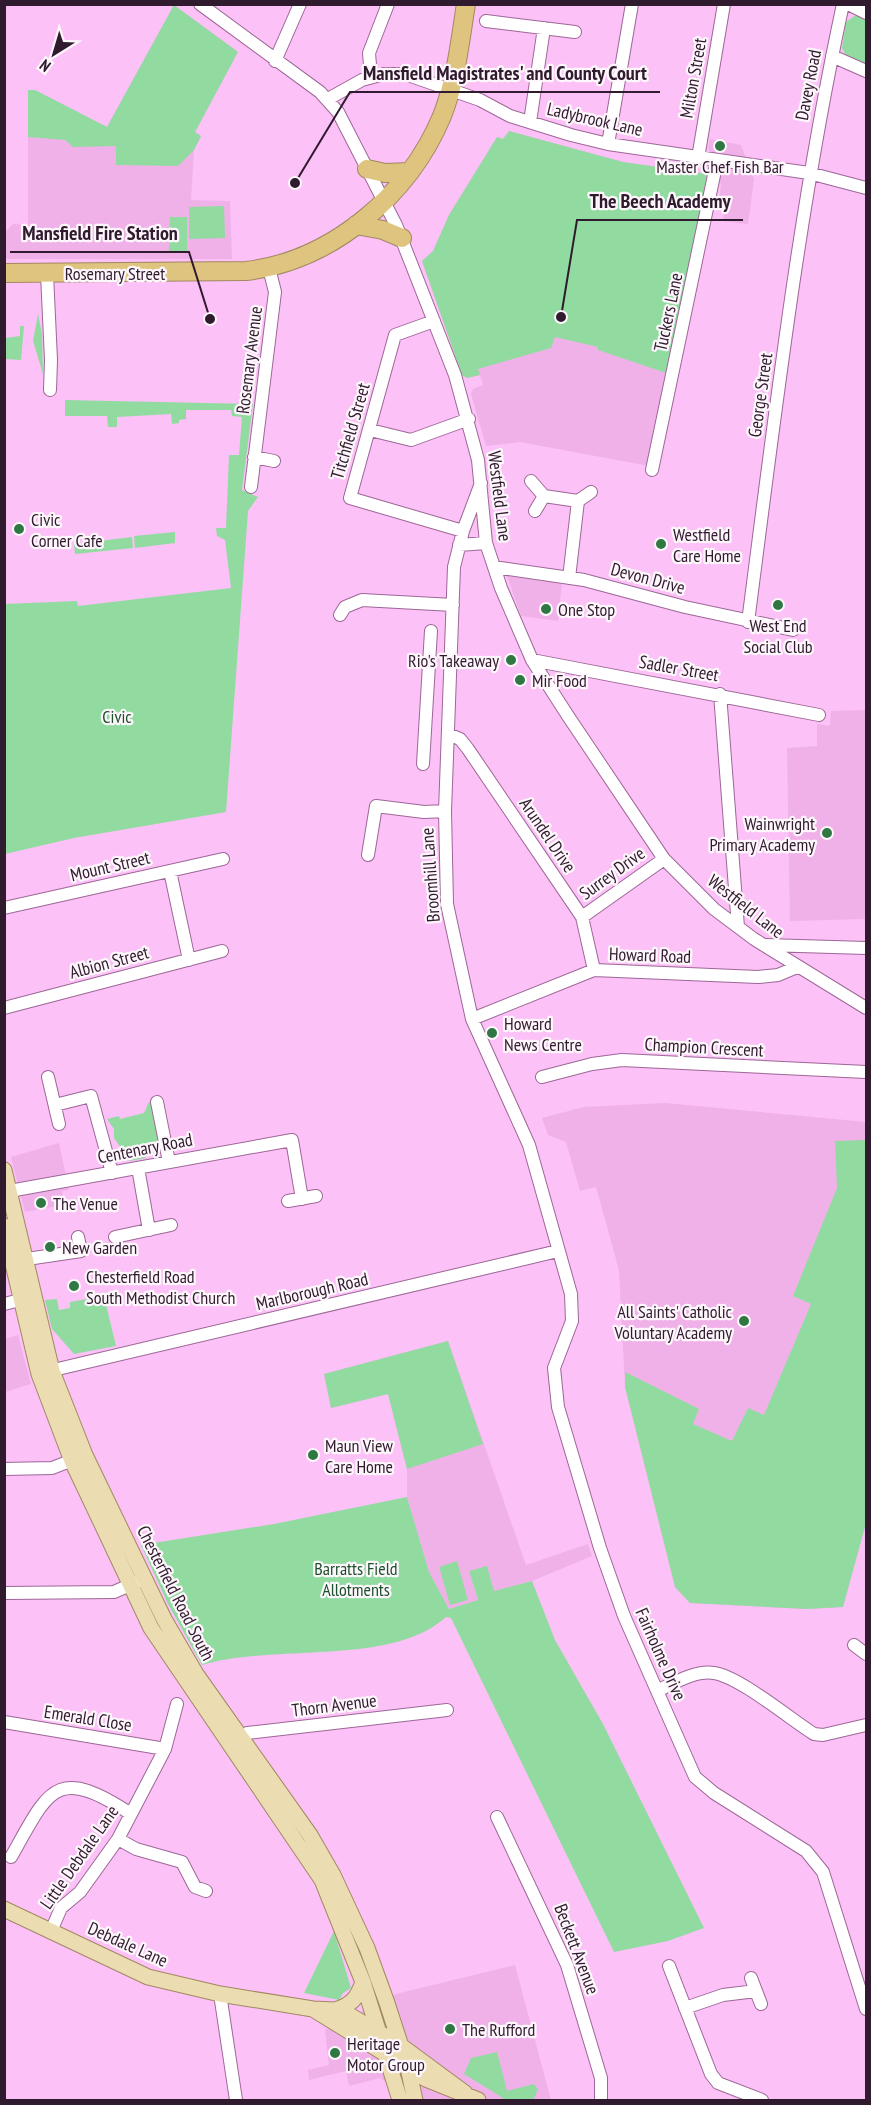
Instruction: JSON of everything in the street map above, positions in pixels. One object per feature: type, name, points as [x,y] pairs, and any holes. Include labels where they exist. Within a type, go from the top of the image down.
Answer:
[{"type":"highway","name":"Rosemary Street","points":[[4,273],[182,273],[268,268],[326,244],[356,225],[385,202],[410,172],[435,130],[449,91],[466,4]]},
{"type":"highway","points":[[367,168],[385,173],[410,172]]},
{"type":"highway","points":[[356,225],[383,230],[402,238]]},
{"type":"main road","name":"Chesterfield Road South","points":[[4,1170],[7,1192],[27,1259],[29,1298]]},
{"type":"main road","name":"Chesterfield Road South","points":[[4,1226],[29,1298],[45,1372],[129,1586],[151,1628],[235,1742],[310,1835],[333,1875],[367,1948],[408,2068],[415,2100]]},
{"type":"main road","name":"Chesterfield Road South","points":[[78,1458],[164,1619],[235,1742],[322,1880],[363,1982],[400,2100]]},
{"type":"main road","name":"Debdale Lane","points":[[4,1909],[148,1977],[220,1994],[313,2009],[335,2010],[400,2045],[471,2097]]},
{"type":"main road","points":[[335,2010],[352,2004],[363,1982]]},
{"type":"main road","name":"Debdale Lane","points":[[313,2009],[408,2068],[447,2088],[471,2097]]},
{"type":"main road","points":[[422,2100],[430,2090],[447,2088]]},
{"type":"street","name":"Westfield Lane","points":[[200,4],[328,99],[338,112],[402,238],[468,419],[478,460],[486,543],[515,626],[532,660],[664,859],[714,909],[738,927],[797,967],[867,1008]]},
{"type":"street","points":[[275,61],[300,4]]},
{"type":"street","points":[[370,77],[369,53],[388,4]]},
{"type":"street","points":[[608,144],[632,4]]},
{"type":"street","name":"Milton Street","points":[[698,158],[724,4]]},
{"type":"street","name":"Davey Road","points":[[809,173],[843,4]]},
{"type":"street","points":[[848,4],[867,13]]},
{"type":"street","points":[[486,21],[575,32]]},
{"type":"street","points":[[530,122],[544,28]]},
{"type":"street","points":[[832,56],[867,71]]},
{"type":"street","name":"Ladybrook Lane","points":[[328,99],[340,90],[370,77],[405,74],[480,100],[530,122],[608,144],[809,173],[867,188]]},
{"type":"street","name":"Tuckers Lane","points":[[652,470],[717,160]]},
{"type":"street","name":"George Street","points":[[748,622],[809,173]]},
{"type":"street","name":"Rosemary Avenue","points":[[250,487],[275,292],[268,268]]},
{"type":"street","points":[[47,273],[50,390]]},
{"type":"street","name":"Titchfield Street","points":[[434,321],[395,336],[350,498],[463,531]]},
{"type":"street","points":[[370,430],[411,440],[468,419]]},
{"type":"street","points":[[255,457],[274,461]]},
{"type":"street","points":[[531,481],[544,496],[578,501],[591,492]]},
{"type":"street","name":"Broomhill Lane","points":[[480,483],[463,531],[454,567],[445,811],[447,904],[472,1019],[485,1061],[524,1146],[558,1251]]},
{"type":"street","points":[[535,511],[544,496]]},
{"type":"street","points":[[569,578],[578,501]]},
{"type":"street","points":[[459,545],[486,543]]},
{"type":"street","name":"Devon Drive","points":[[494,567],[569,578],[748,622],[793,630]]},
{"type":"street","points":[[340,615],[345,607],[362,600],[453,605]]},
{"type":"street","points":[[423,764],[431,631]]},
{"type":"street","name":"Sadler Street","points":[[532,660],[720,694],[819,715]]},
{"type":"street","points":[[429,666],[450,668]]},
{"type":"street","points":[[720,694],[738,927]]},
{"type":"street","name":"Arundel Drive","points":[[448,734],[460,739],[468,748],[582,917],[594,970]]},
{"type":"street","points":[[424,748],[447,748]]},
{"type":"street","points":[[368,855],[376,806],[424,812],[445,811]]},
{"type":"street","name":"Mount Street","points":[[4,908],[223,859]]},
{"type":"street","name":"Surrey Drive","points":[[582,917],[664,859]]},
{"type":"street","points":[[170,871],[189,960]]},
{"type":"street","points":[[764,945],[867,948]]},
{"type":"street","name":"Albion Street","points":[[4,1008],[222,951]]},
{"type":"street","name":"Howard Road","points":[[472,1019],[594,970],[758,978],[778,975],[797,967]]},
{"type":"street","name":"Champion Crescent","points":[[542,1077],[592,1064],[622,1060],[867,1072]]},
{"type":"street","points":[[48,1077],[59,1124]]},
{"type":"street","points":[[54,1105],[92,1096],[112,1173]]},
{"type":"street","points":[[157,1102],[169,1162]]},
{"type":"street","name":"Centenary Road","points":[[7,1192],[292,1140],[302,1199]]},
{"type":"street","points":[[138,1168],[149,1230]]},
{"type":"street","points":[[288,1201],[316,1196]]},
{"type":"street","points":[[115,1237],[171,1225]]},
{"type":"street","points":[[27,1259],[81,1251],[78,1237]]},
{"type":"street","name":"Marlborough Road","points":[[45,1372],[558,1251]]},
{"type":"street","name":"Fairholme Drive","points":[[558,1251],[571,1294],[572,1321],[554,1368],[558,1407],[600,1548],[624,1616],[695,1777],[714,1793],[806,1851],[823,1872],[867,2009]]},
{"type":"street","points":[[4,1304],[29,1298]]},
{"type":"street","points":[[4,1469],[52,1468],[78,1458]]},
{"type":"street","points":[[4,1593],[114,1592],[144,1579]]},
{"type":"street","points":[[854,1645],[867,1654]]},
{"type":"street","points":[[657,1691],[692,1675],[713,1673],[729,1678],[814,1734],[822,1735],[867,1725]]},
{"type":"street","name":"Little Debdale Lane","points":[[51,1931],[61,1908],[80,1892],[118,1839],[132,1814],[165,1749],[177,1704]]},
{"type":"street","name":"Thorn Avenue","points":[[235,1742],[247,1733],[447,1710]]},
{"type":"street","name":"Emerald Close","points":[[4,1722],[165,1749]]},
{"type":"street","points":[[11,1857],[29,1835],[44,1800],[69,1787],[90,1791],[132,1814]]},
{"type":"street","name":"Beckett Avenue","points":[[497,1817],[567,1965],[601,2078],[601,2100]]},
{"type":"street","points":[[118,1839],[136,1849],[183,1862],[195,1887],[206,1891]]},
{"type":"street","points":[[669,1966],[711,2074],[718,2083],[762,2100]]},
{"type":"street","points":[[751,1978],[761,2004]]},
{"type":"street","points":[[685,2008],[723,1995],[756,1991]]},
{"type":"street","points":[[220,1994],[236,2100]]},
{"type":"shaded area","points":[[174,5],[238,52],[195,132],[201,136],[194,150],[191,200],[230,201],[232,259],[5,259],[5,232],[13,224],[28,225],[28,90],[35,90],[107,127]]},
{"type":"shaded area","points":[[509,131],[623,162],[707,174],[649,466],[520,442],[486,446],[471,394],[473,389],[483,385],[480,375],[467,378],[462,375],[422,261],[433,251],[449,215],[497,137],[503,139]]},
{"type":"shaded area","points":[[710,139],[741,145],[754,179],[748,224],[723,221],[724,211],[718,210],[721,185],[708,148]]},
{"type":"shaded area","points":[[507,576],[562,583],[558,621],[521,616]]},
{"type":"shaded area","name":"Wainwright Primary Academy","points":[[866,710],[866,919],[790,921],[787,748],[817,746],[817,724],[830,726],[831,711]]},
{"type":"shaded area","name":"All Saints' Catholic Voluntary Academy","points":[[665,1103],[866,1122],[866,1523],[843,1607],[807,1609],[690,1603],[675,1587],[625,1387],[619,1270],[596,1187],[580,1191],[566,1142],[548,1135],[542,1118],[584,1107]]},
{"type":"shaded area","points":[[59,1143],[69,1190],[62,1191],[64,1205],[25,1212],[11,1157]]},
{"type":"shaded area","points":[[18,1335],[31,1384],[5,1392],[5,1339]]},
{"type":"shaded area","points":[[448,1341],[526,1565],[588,1544],[592,1556],[532,1581],[494,1591],[469,1571],[478,1600],[449,1609],[429,1572],[407,1497],[407,1469],[388,1394],[331,1408],[324,1374]]},
{"type":"shaded area","points":[[515,1965],[551,2100],[409,2100],[380,2078],[349,2086],[346,2071],[309,2080],[308,2070],[329,2065],[325,2030],[396,1994]]},
{"type":"green space","points":[[174,5],[238,52],[195,132],[201,136],[194,150],[178,166],[116,165],[116,146],[73,147],[65,140],[28,137],[28,90],[35,90],[107,127]]},
{"type":"green space","points":[[856,15],[866,17],[866,65],[845,54],[842,48],[846,22]]},
{"type":"green space","points":[[509,131],[623,162],[707,174],[669,374],[598,350],[598,347],[555,337],[551,348],[478,369],[480,375],[467,378],[462,375],[422,261],[433,251],[449,215],[497,137],[503,139]]},
{"type":"green space","points":[[224,206],[225,238],[189,239],[189,207]]},
{"type":"green space","points":[[170,217],[187,217],[187,251],[169,252]]},
{"type":"green space","points":[[38,314],[42,334],[43,374],[33,341]]},
{"type":"green space","points":[[20,326],[24,326],[21,360],[5,359],[5,338],[20,336]]},
{"type":"green space","name":"Civic","points":[[65,400],[253,404],[242,490],[258,497],[248,511],[226,812],[74,838],[5,854],[5,604],[77,601],[78,606],[231,588],[225,540],[217,536],[216,528],[226,528],[229,455],[239,455],[242,417],[232,416],[231,410],[186,410],[186,419],[179,420],[179,423],[172,424],[171,414],[117,417],[117,427],[108,427],[107,416],[65,416]]},
{"type":"green space","points":[[175,532],[175,543],[135,548],[134,536]]},
{"type":"green space","points":[[132,537],[133,548],[75,554],[74,544]]},
{"type":"green space","points":[[149,1102],[152,1102],[159,1141],[144,1144],[146,1158],[130,1161],[114,1138],[114,1129],[107,1119],[119,1116],[120,1119],[144,1113]]},
{"type":"green space","points":[[866,1140],[866,1523],[843,1607],[807,1609],[690,1603],[675,1587],[625,1387],[625,1372],[699,1409],[693,1424],[732,1441],[748,1408],[764,1415],[811,1304],[793,1296],[837,1188],[835,1141]]},
{"type":"green space","points":[[104,1296],[116,1346],[74,1354],[52,1329],[45,1300],[57,1299],[59,1310],[70,1308],[70,1302]]},
{"type":"green space","points":[[448,1341],[483,1444],[407,1469],[388,1394],[331,1408],[324,1374]]},
{"type":"green space","name":"Barratts Field Allotments","points":[[407,1497],[429,1572],[449,1609],[478,1600],[469,1571],[487,1566],[494,1591],[532,1581],[555,1640],[603,1724],[704,1928],[668,1941],[614,1952],[451,1618],[446,1617],[423,1633],[395,1642],[330,1652],[262,1655],[202,1665],[168,1604],[141,1545],[274,1524]]},
{"type":"green space","points":[[457,1561],[468,1600],[450,1605],[439,1567]]},
{"type":"green space","points":[[334,1931],[351,1988],[343,1993],[339,2000],[304,1993]]},
{"type":"green space","points":[[497,2052],[507,2091],[534,2084],[538,2090],[533,2100],[502,2100],[503,2098],[464,2074],[471,2058]]},
{"type":"place","name":"Master Chef Fish Bar","points":[[720,146]]},
{"type":"place","name":"Mansfield Magistrates' and County Court","points":[[295,183]]},
{"type":"place","name":"The Beech Academy","points":[[561,317]]},
{"type":"place","name":"Mansfield Fire Station","points":[[210,319]]},
{"type":"place","name":"Civic Corner Cafe","points":[[19,529]]},
{"type":"place","name":"Westfield Care Home","points":[[661,544]]},
{"type":"place","name":"West End Social Club","points":[[778,605]]},
{"type":"place","name":"One Stop","points":[[546,609]]},
{"type":"place","name":"Rio's Takeaway","points":[[511,660]]},
{"type":"place","name":"Mir Food","points":[[520,680]]},
{"type":"place","name":"Wainwright Primary Academy","points":[[827,833]]},
{"type":"place","name":"Howard News Centre","points":[[492,1033]]},
{"type":"place","name":"The Venue","points":[[41,1203]]},
{"type":"place","name":"New Garden","points":[[50,1247]]},
{"type":"place","name":"Chesterfield Road South Methodist Church","points":[[74,1286]]},
{"type":"place","name":"All Saints' Catholic Voluntary Academy","points":[[744,1321]]},
{"type":"place","name":"Maun View Care Home","points":[[313,1455]]},
{"type":"place","name":"The Rufford","points":[[450,2029]]},
{"type":"place","name":"Heritage Motor Group","points":[[335,2053]]}]
